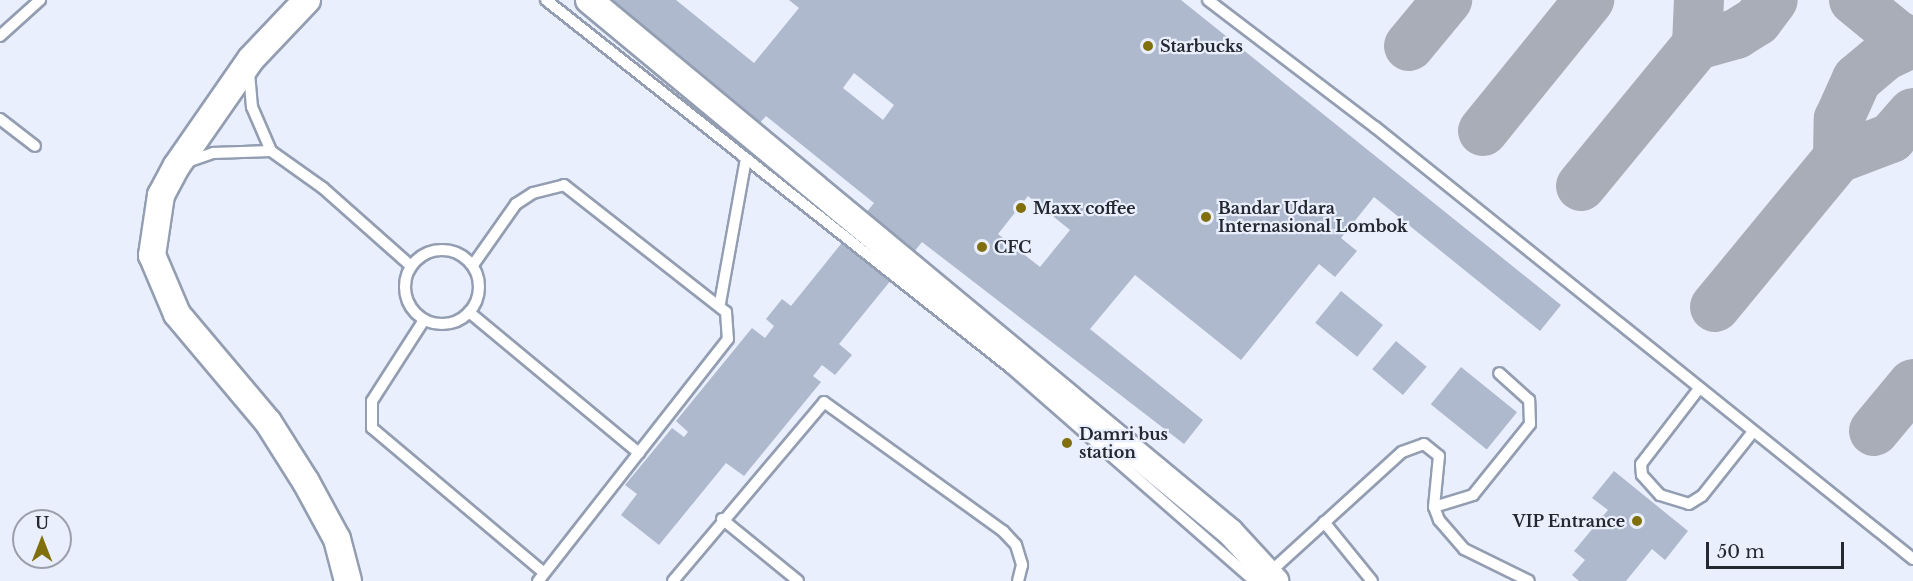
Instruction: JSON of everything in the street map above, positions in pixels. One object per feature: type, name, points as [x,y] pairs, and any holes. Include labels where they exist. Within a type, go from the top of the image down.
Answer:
[{"type":"street","points":[[308,0],[251,59],[176,167],[160,195],[152,228],[160,281],[177,314],[268,422],[306,482],[337,539],[348,581]]},
{"type":"street","points":[[589,0],[1230,532],[1266,578]]},
{"type":"lane","points":[[0,36],[40,0]]},
{"type":"lane","points":[[546,0],[1011,368],[1266,578],[1324,522],[1413,445],[1424,444],[1439,456],[1434,507],[1464,549],[1529,581]]},
{"type":"lane","points":[[1208,0],[1375,127],[1698,390],[1913,559]]},
{"type":"lane","points":[[251,59],[250,98],[271,151],[323,188],[411,266]]},
{"type":"lane","points":[[0,119],[35,146]]},
{"type":"lane","points":[[176,167],[213,153],[271,151]]},
{"type":"lane","points":[[424,320],[372,402],[372,428],[540,576],[728,339],[720,303],[746,158]]},
{"type":"lane","points":[[473,265],[516,204],[533,192],[564,185],[720,303]]},
{"type":"lane","points":[[442,249],[459,253],[473,265],[478,298],[469,312],[456,321],[424,320],[409,305],[404,285],[411,266],[424,254],[442,249]]},
{"type":"lane","points":[[469,312],[639,453]]},
{"type":"lane","points":[[1434,507],[1473,495],[1530,424],[1529,400],[1499,373]]},
{"type":"lane","points":[[1698,390],[1641,464],[1641,475],[1660,495],[1689,504],[1702,496],[1752,433]]},
{"type":"lane","points":[[673,581],[722,519],[818,406],[830,402],[1003,531],[1016,545],[1022,565],[1018,581]]},
{"type":"lane","points":[[722,519],[798,581]]},
{"type":"lane","points":[[1324,522],[1372,581]]},
{"type":"building","name":"Bandar Udara Internasional Lombok","points":[[601,0],[676,0],[754,63],[799,8],[789,0],[1181,0],[1561,305],[1540,331],[1374,197],[1341,238],[1357,251],[1335,277],[1319,264],[1241,360],[1135,275],[1090,329],[1203,420],[1184,444],[922,242],[839,344],[852,355],[835,375],[822,365],[813,376],[821,382],[744,476],[726,463],[659,545],[621,515],[637,494],[625,485],[672,428],[684,437],[688,432],[676,421],[752,328],[765,338],[774,326],[766,319],[782,299],[791,306],[874,203],[766,116],[757,126]],"holes":[[[854,73],[894,105],[883,120],[843,88]],[[1028,196],[1070,230],[1040,267],[998,234]]]},
{"type":"building","points":[[1341,291],[1383,325],[1357,357],[1315,323]]},
{"type":"building","points":[[1396,341],[1427,367],[1403,395],[1372,369]]},
{"type":"building","points":[[1461,367],[1517,412],[1487,450],[1431,404]]},
{"type":"building","name":"VIP Entrance","points":[[1614,471],[1688,531],[1665,560],[1652,549],[1626,581],[1579,581],[1572,575],[1585,560],[1574,551],[1608,510],[1592,498]]},
{"type":"taxiway","points":[[1409,46],[1447,0]]},
{"type":"taxiway","points":[[1483,131],[1589,0]]},
{"type":"taxiway","points":[[1581,186],[1697,45],[1699,0]]},
{"type":"taxiway","points":[[1697,45],[1736,34],[1757,21],[1773,0]]},
{"type":"taxiway","points":[[1854,0],[1898,36],[1913,42]]},
{"type":"taxiway","points":[[1838,158],[1839,119],[1857,79],[1884,56],[1908,45]]},
{"type":"taxiway","points":[[1715,307],[1838,158],[1891,138],[1913,113]]},
{"type":"taxiway","points":[[1874,431],[1913,384]]},
{"type":"place","name":"Starbucks","points":[[1148,46]]},
{"type":"place","name":"Maxx coffee","points":[[1021,208]]},
{"type":"place","name":"Bandar Udara Internasional Lombok","points":[[1206,217]]},
{"type":"place","name":"CFC","points":[[982,247]]},
{"type":"place","name":"Damri bus station","points":[[1067,443]]},
{"type":"place","name":"VIP Entrance","points":[[1637,521]]}]
